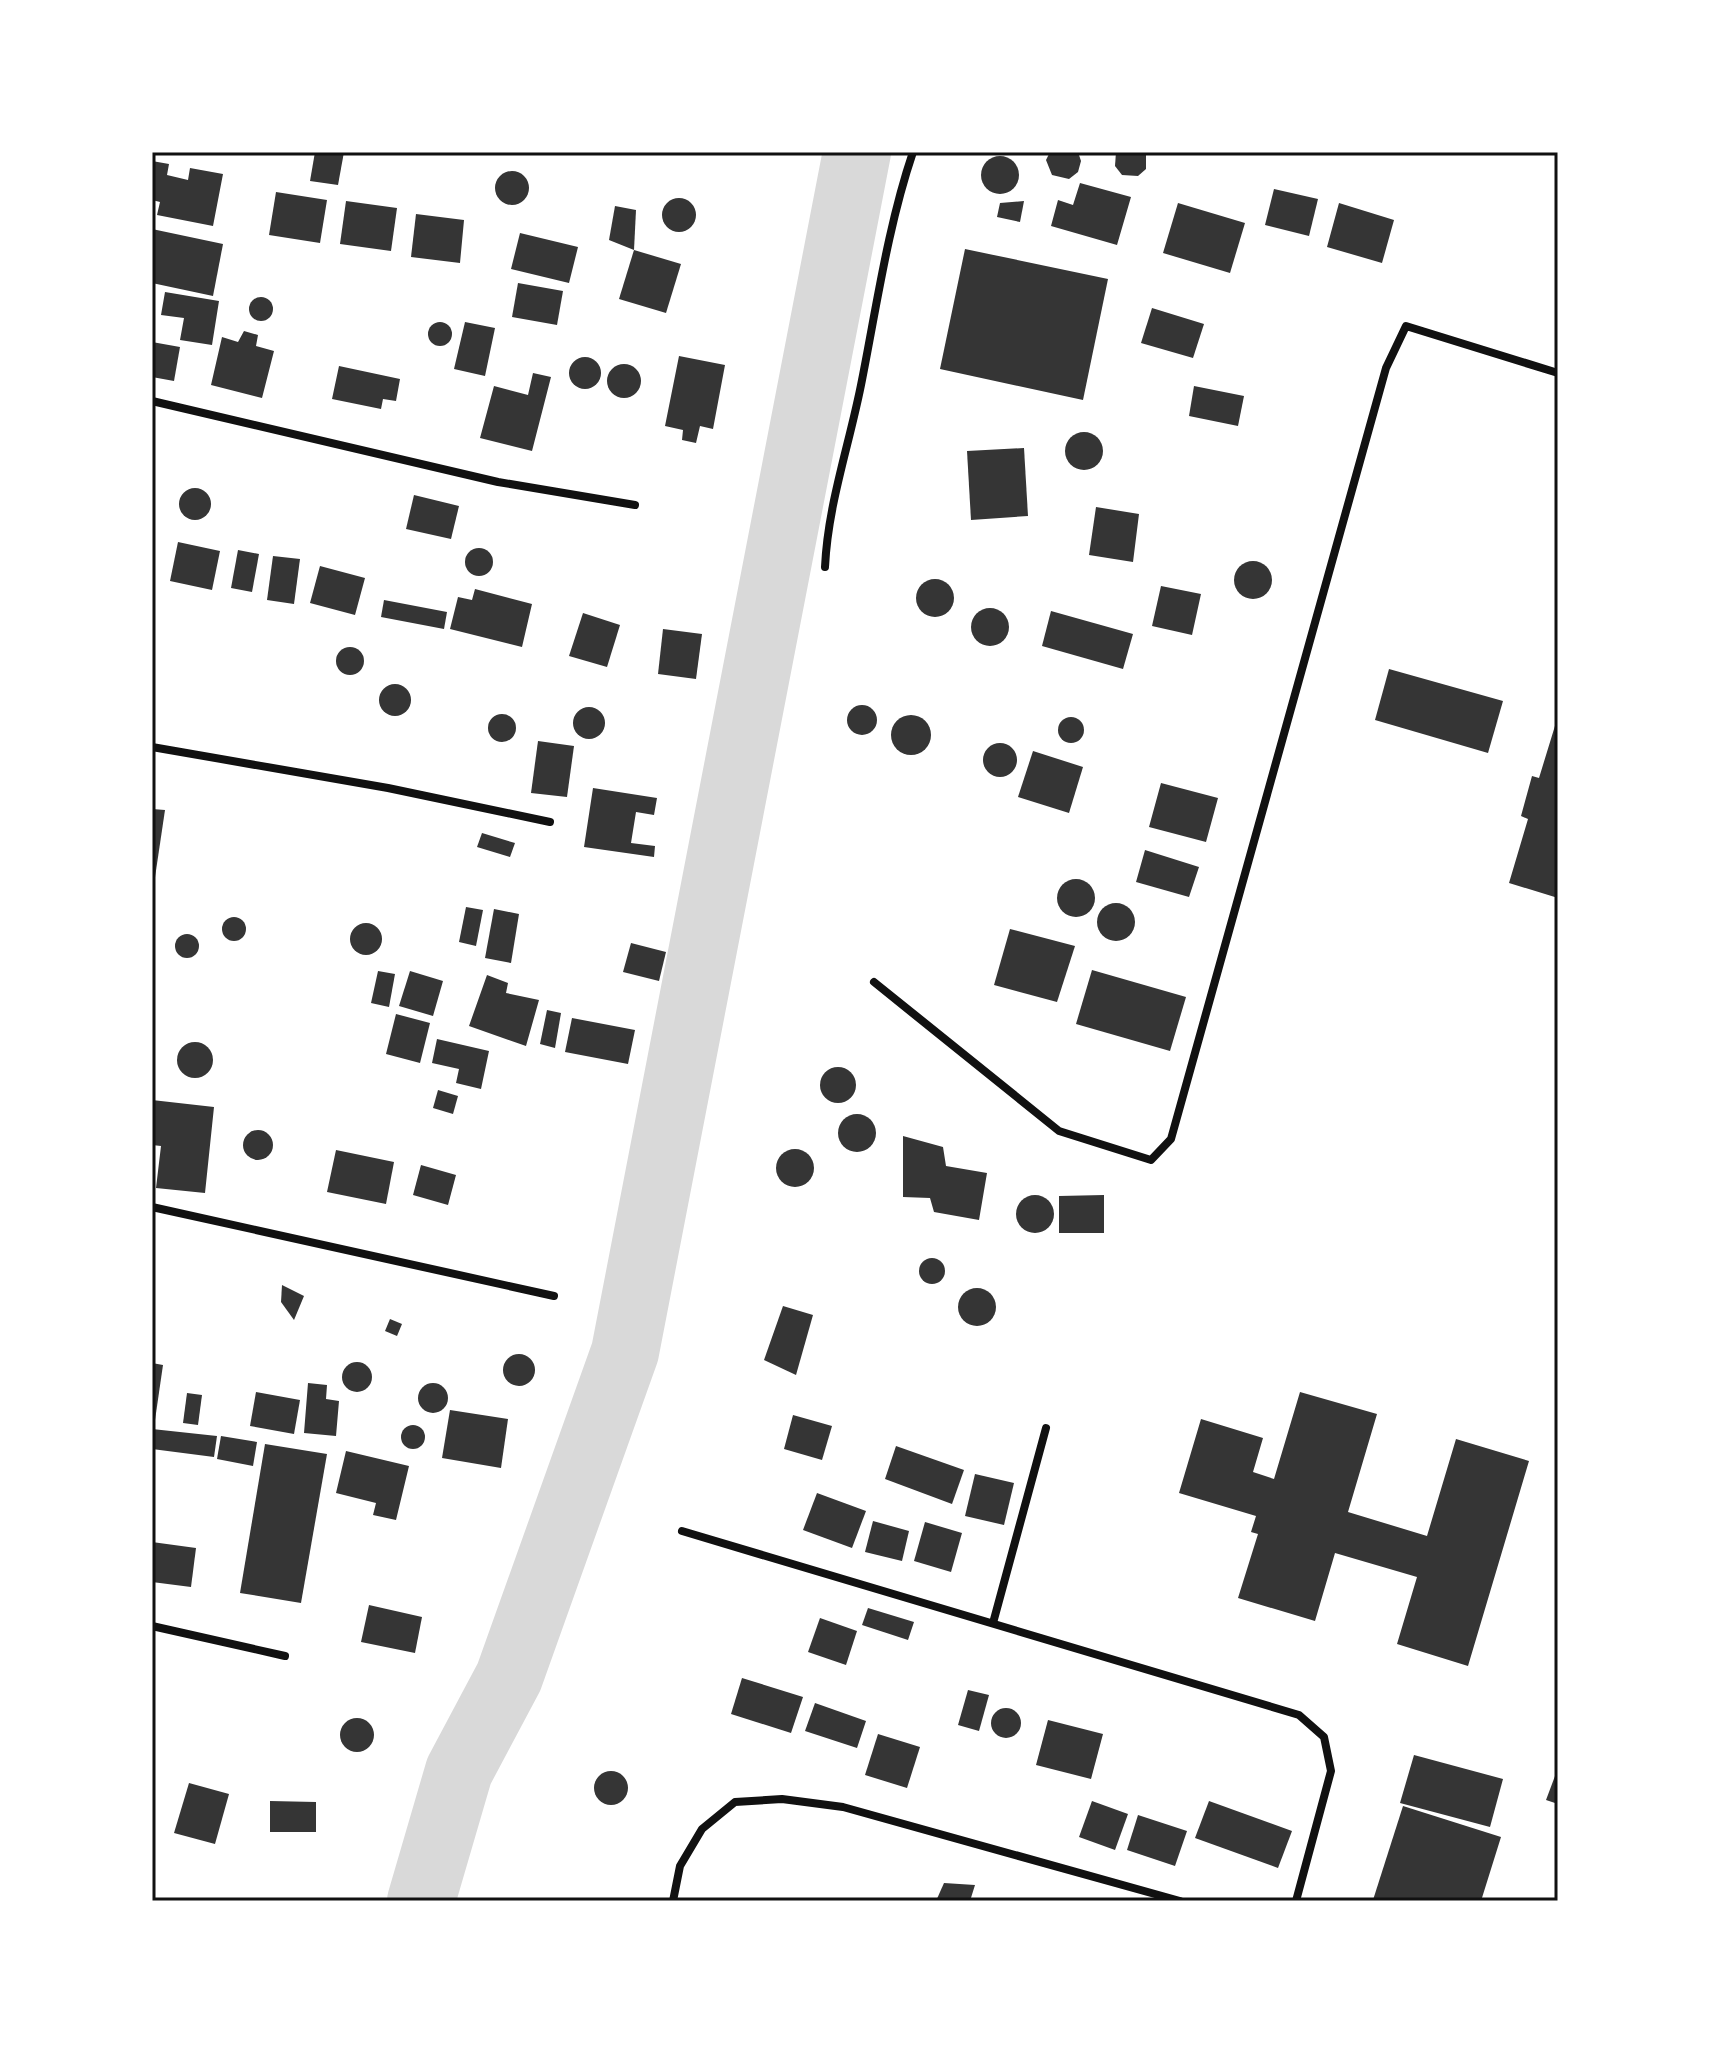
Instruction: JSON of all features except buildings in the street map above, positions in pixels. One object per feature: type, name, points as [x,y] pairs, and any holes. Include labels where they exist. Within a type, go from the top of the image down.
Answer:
[{"type":"street","points":[[825,567],[827,530],[862,381],[893,224],[913,152]]},
{"type":"street","points":[[874,982],[1059,1131],[1151,1160],[1171,1139],[1386,368],[1406,326],[1558,373]]},
{"type":"street","points":[[152,401],[498,482],[635,505]]},
{"type":"street","points":[[152,747],[388,788],[550,822]]},
{"type":"street","points":[[152,1207],[554,1296]]},
{"type":"street","points":[[993,1623],[1046,1428]]},
{"type":"street","points":[[682,1531],[1299,1715],[1313,1724],[1327,1745],[1331,1771],[1296,1901]]},
{"type":"street","points":[[152,1626],[285,1656]]},
{"type":"street","points":[[673,1901],[680,1866],[702,1829],[735,1802],[782,1799],[843,1807],[1180,1901]]},
{"type":"waterway","points":[[421,1901],[459,1771],[509,1677],[625,1352],[857,152]]}]
